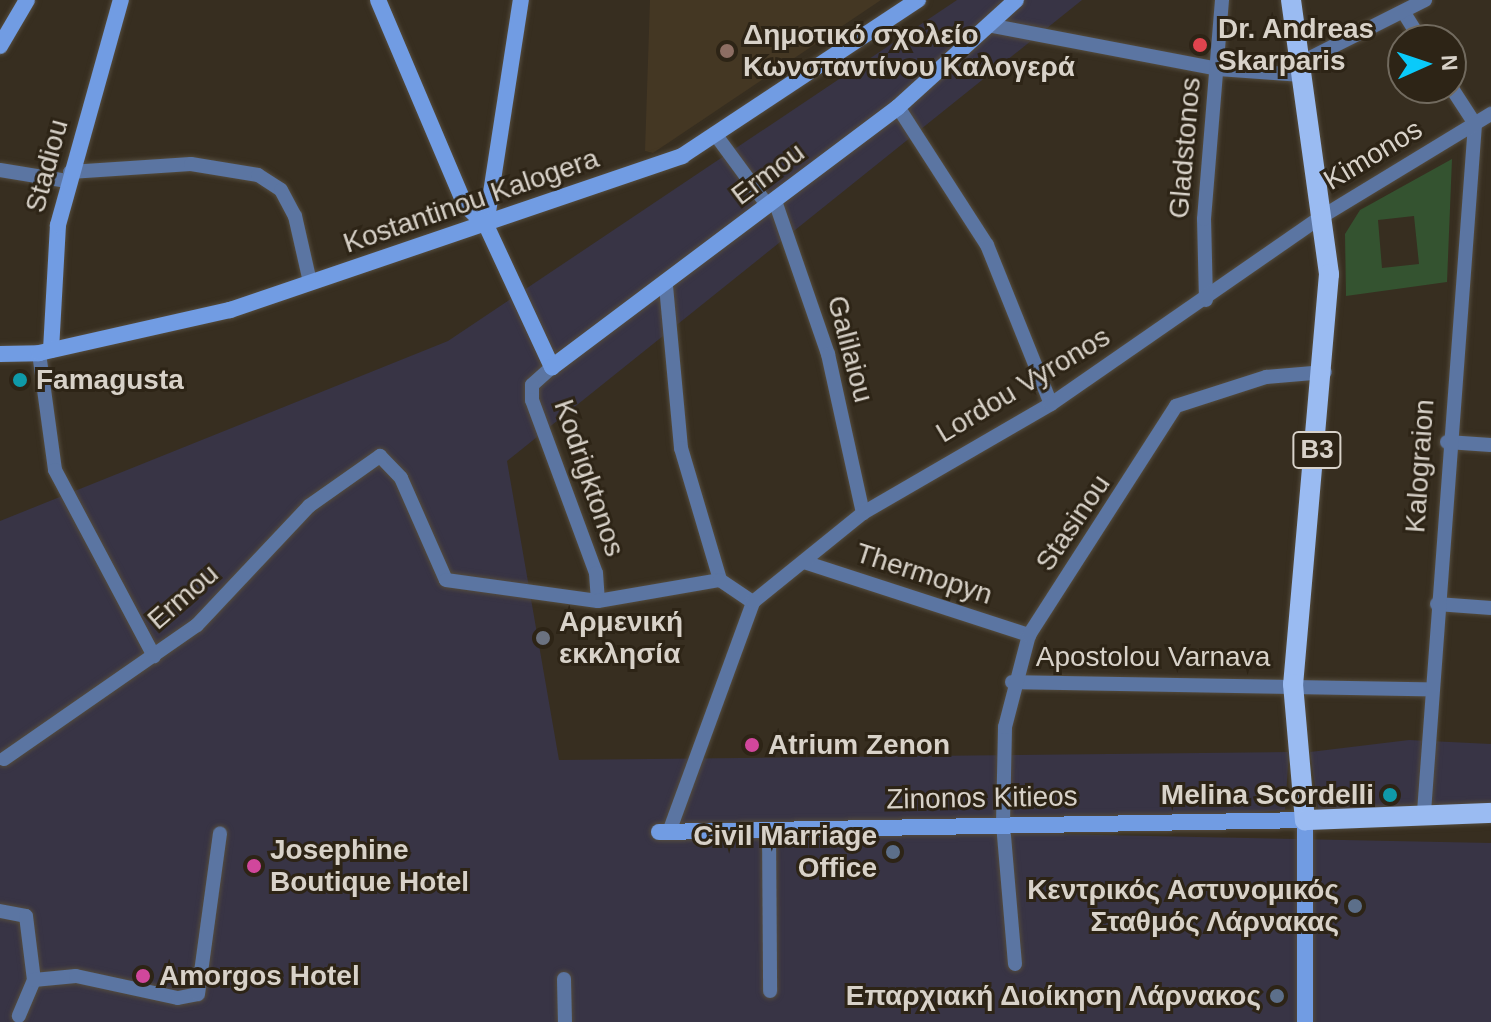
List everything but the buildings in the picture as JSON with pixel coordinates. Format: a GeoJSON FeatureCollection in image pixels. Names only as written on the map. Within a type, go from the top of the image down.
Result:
{"type":"FeatureCollection","features":[{"type":"Feature","properties":{"kind":"main road","name":"B3"},"geometry":{"type":"LineString","coordinates":[[1291,0],[1323,216],[1325,372],[1293,684],[1305,820]]}},
{"type":"Feature","properties":{"kind":"main road"},"geometry":{"type":"LineString","coordinates":[[1305,820],[1424,812],[1491,813]]}},
{"type":"Feature","properties":{"kind":"street"},"geometry":{"type":"LineString","coordinates":[[0,46],[27,0]]}},
{"type":"Feature","properties":{"kind":"street","name":"Stadiou"},"geometry":{"type":"LineString","coordinates":[[121,0],[69,177],[51,271],[45,352],[55,470],[154,656]]}},
{"type":"Feature","properties":{"kind":"street"},"geometry":{"type":"LineString","coordinates":[[378,0],[465,205],[486,225],[546,371]]}},
{"type":"Feature","properties":{"kind":"street"},"geometry":{"type":"LineString","coordinates":[[486,225],[521,0]]}},
{"type":"Feature","properties":{"kind":"street","name":"Kostantinou Kalogera"},"geometry":{"type":"LineString","coordinates":[[0,354],[45,352],[230,310],[486,225],[718,138],[918,0]]}},
{"type":"Feature","properties":{"kind":"street","name":"Ermou"},"geometry":{"type":"LineString","coordinates":[[546,371],[666,286],[898,107],[1016,0]]}},
{"type":"Feature","properties":{"kind":"street","name":"Gladstonos"},"geometry":{"type":"LineString","coordinates":[[1206,300],[1204,219],[1222,0]]}},
{"type":"Feature","properties":{"kind":"street"},"geometry":{"type":"LineString","coordinates":[[988,25],[1218,69],[1301,69],[1425,0]]}},
{"type":"Feature","properties":{"kind":"street"},"geometry":{"type":"LineString","coordinates":[[1404,13],[1411,24]]}},
{"type":"Feature","properties":{"kind":"street"},"geometry":{"type":"LineString","coordinates":[[1462,104],[1475,124]]}},
{"type":"Feature","properties":{"kind":"street"},"geometry":{"type":"LineString","coordinates":[[898,107],[987,245],[1051,404]]}},
{"type":"Feature","properties":{"kind":"street","name":"Kimonos"},"geometry":{"type":"LineString","coordinates":[[1323,216],[1491,114]]}},
{"type":"Feature","properties":{"kind":"street","name":"Kalograion"},"geometry":{"type":"LineString","coordinates":[[1424,812],[1429,689],[1447,442],[1475,124]]}},
{"type":"Feature","properties":{"kind":"street","name":"Galilaiou"},"geometry":{"type":"LineString","coordinates":[[718,138],[771,204],[828,354],[863,513]]}},
{"type":"Feature","properties":{"kind":"street"},"geometry":{"type":"LineString","coordinates":[[0,170],[69,177],[191,164],[258,175],[281,190],[295,216],[310,282]]}},
{"type":"Feature","properties":{"kind":"street","name":"Lordou Vyronos"},"geometry":{"type":"LineString","coordinates":[[753,602],[863,513],[1051,404],[1206,300],[1323,216]]}},
{"type":"Feature","properties":{"kind":"street"},"geometry":{"type":"LineString","coordinates":[[664,832],[753,602],[720,580],[681,448],[666,286]]}},
{"type":"Feature","properties":{"kind":"street","name":"Kodrigktonos"},"geometry":{"type":"LineString","coordinates":[[546,371],[532,400],[596,573],[598,601]]}},
{"type":"Feature","properties":{"kind":"street","name":"Stasinou"},"geometry":{"type":"LineString","coordinates":[[1015,964],[1003,823],[1012,682],[1029,635],[1176,406],[1266,377],[1325,372]]}},
{"type":"Feature","properties":{"kind":"street"},"geometry":{"type":"LineString","coordinates":[[1447,442],[1491,445]]}},
{"type":"Feature","properties":{"kind":"street","name":"Ermou"},"geometry":{"type":"LineString","coordinates":[[4,759],[197,625],[309,506],[380,456],[401,478],[446,580],[598,601]]}},
{"type":"Feature","properties":{"kind":"street","name":"Thermopyn"},"geometry":{"type":"LineString","coordinates":[[804,562],[1029,635]]}},
{"type":"Feature","properties":{"kind":"street"},"geometry":{"type":"LineString","coordinates":[[598,601],[720,580]]}},
{"type":"Feature","properties":{"kind":"street"},"geometry":{"type":"LineString","coordinates":[[1437,604],[1491,608]]}},
{"type":"Feature","properties":{"kind":"street","name":"Apostolou Varnava"},"geometry":{"type":"LineString","coordinates":[[1012,682],[1293,684],[1429,689]]}},
{"type":"Feature","properties":{"kind":"street"},"geometry":{"type":"LineString","coordinates":[[1305,820],[1305,1022]]}},
{"type":"Feature","properties":{"kind":"street","name":"Zinonos Kitieos"},"geometry":{"type":"LineString","coordinates":[[664,832],[1003,823],[1305,820]]}},
{"type":"Feature","properties":{"kind":"street"},"geometry":{"type":"LineString","coordinates":[[769,829],[770,991]]}},
{"type":"Feature","properties":{"kind":"street"},"geometry":{"type":"LineString","coordinates":[[34,980],[76,976],[178,998],[198,994],[220,833]]}},
{"type":"Feature","properties":{"kind":"street"},"geometry":{"type":"LineString","coordinates":[[0,911],[26,916],[34,980],[19,1016]]}},
{"type":"Feature","properties":{"kind":"street"},"geometry":{"type":"LineString","coordinates":[[564,979],[565,1022]]}},
{"type":"Feature","properties":{"kind":"shaded area","name":"Δημοτικό σχολείο Κωνσταντίνου Καλογερά"},"geometry":{"type":"Polygon","coordinates":[[[650,0],[881,0],[653,153],[645,151],[650,0]]]}},
{"type":"Feature","properties":{"kind":"shaded area"},"geometry":{"type":"Polygon","coordinates":[[[957,0],[1082,0],[507,461],[559,760],[1289,752],[1285,810],[1005,833],[1491,843],[1491,1022],[0,1022],[0,521],[448,341],[957,0]]]}},
{"type":"Feature","properties":{"kind":"shaded area"},"geometry":{"type":"Polygon","coordinates":[[[1409,740],[1491,744],[1491,813],[1319,814],[1310,752],[1409,740]]]}},
{"type":"Feature","properties":{"kind":"green space"},"geometry":{"type":"Polygon","coordinates":[[[1452,159],[1447,282],[1346,296],[1345,234],[1360,210],[1452,159]],[[1414,216],[1378,220],[1382,268],[1419,264],[1414,216]]]}},
{"type":"Feature","properties":{"kind":"place","name":"Dr. Andreas Skarparis"},"geometry":{"type":"Point","coordinates":[1200,45]}},
{"type":"Feature","properties":{"kind":"place","name":"Δημοτικό σχολείο Κωνσταντίνου Καλογερά"},"geometry":{"type":"Point","coordinates":[727,51]}},
{"type":"Feature","properties":{"kind":"place","name":"Famagusta"},"geometry":{"type":"Point","coordinates":[20,380]}},
{"type":"Feature","properties":{"kind":"place","name":"Αρμενική εκκλησία"},"geometry":{"type":"Point","coordinates":[543,638]}},
{"type":"Feature","properties":{"kind":"place","name":"Atrium Zenon"},"geometry":{"type":"Point","coordinates":[752,745]}},
{"type":"Feature","properties":{"kind":"place","name":"Melina Scordelli"},"geometry":{"type":"Point","coordinates":[1390,795]}},
{"type":"Feature","properties":{"kind":"place","name":"Civil Marriage Office"},"geometry":{"type":"Point","coordinates":[893,852]}},
{"type":"Feature","properties":{"kind":"place","name":"Josephine Boutique Hotel"},"geometry":{"type":"Point","coordinates":[254,866]}},
{"type":"Feature","properties":{"kind":"place","name":"Κεντρικός Αστυνομικός Σταθμός Λάρνακας"},"geometry":{"type":"Point","coordinates":[1355,906]}},
{"type":"Feature","properties":{"kind":"place","name":"Amorgos Hotel"},"geometry":{"type":"Point","coordinates":[143,976]}},
{"type":"Feature","properties":{"kind":"place","name":"Επαρχιακή Διοίκηση Λάρνακος"},"geometry":{"type":"Point","coordinates":[1277,996]}}]}
